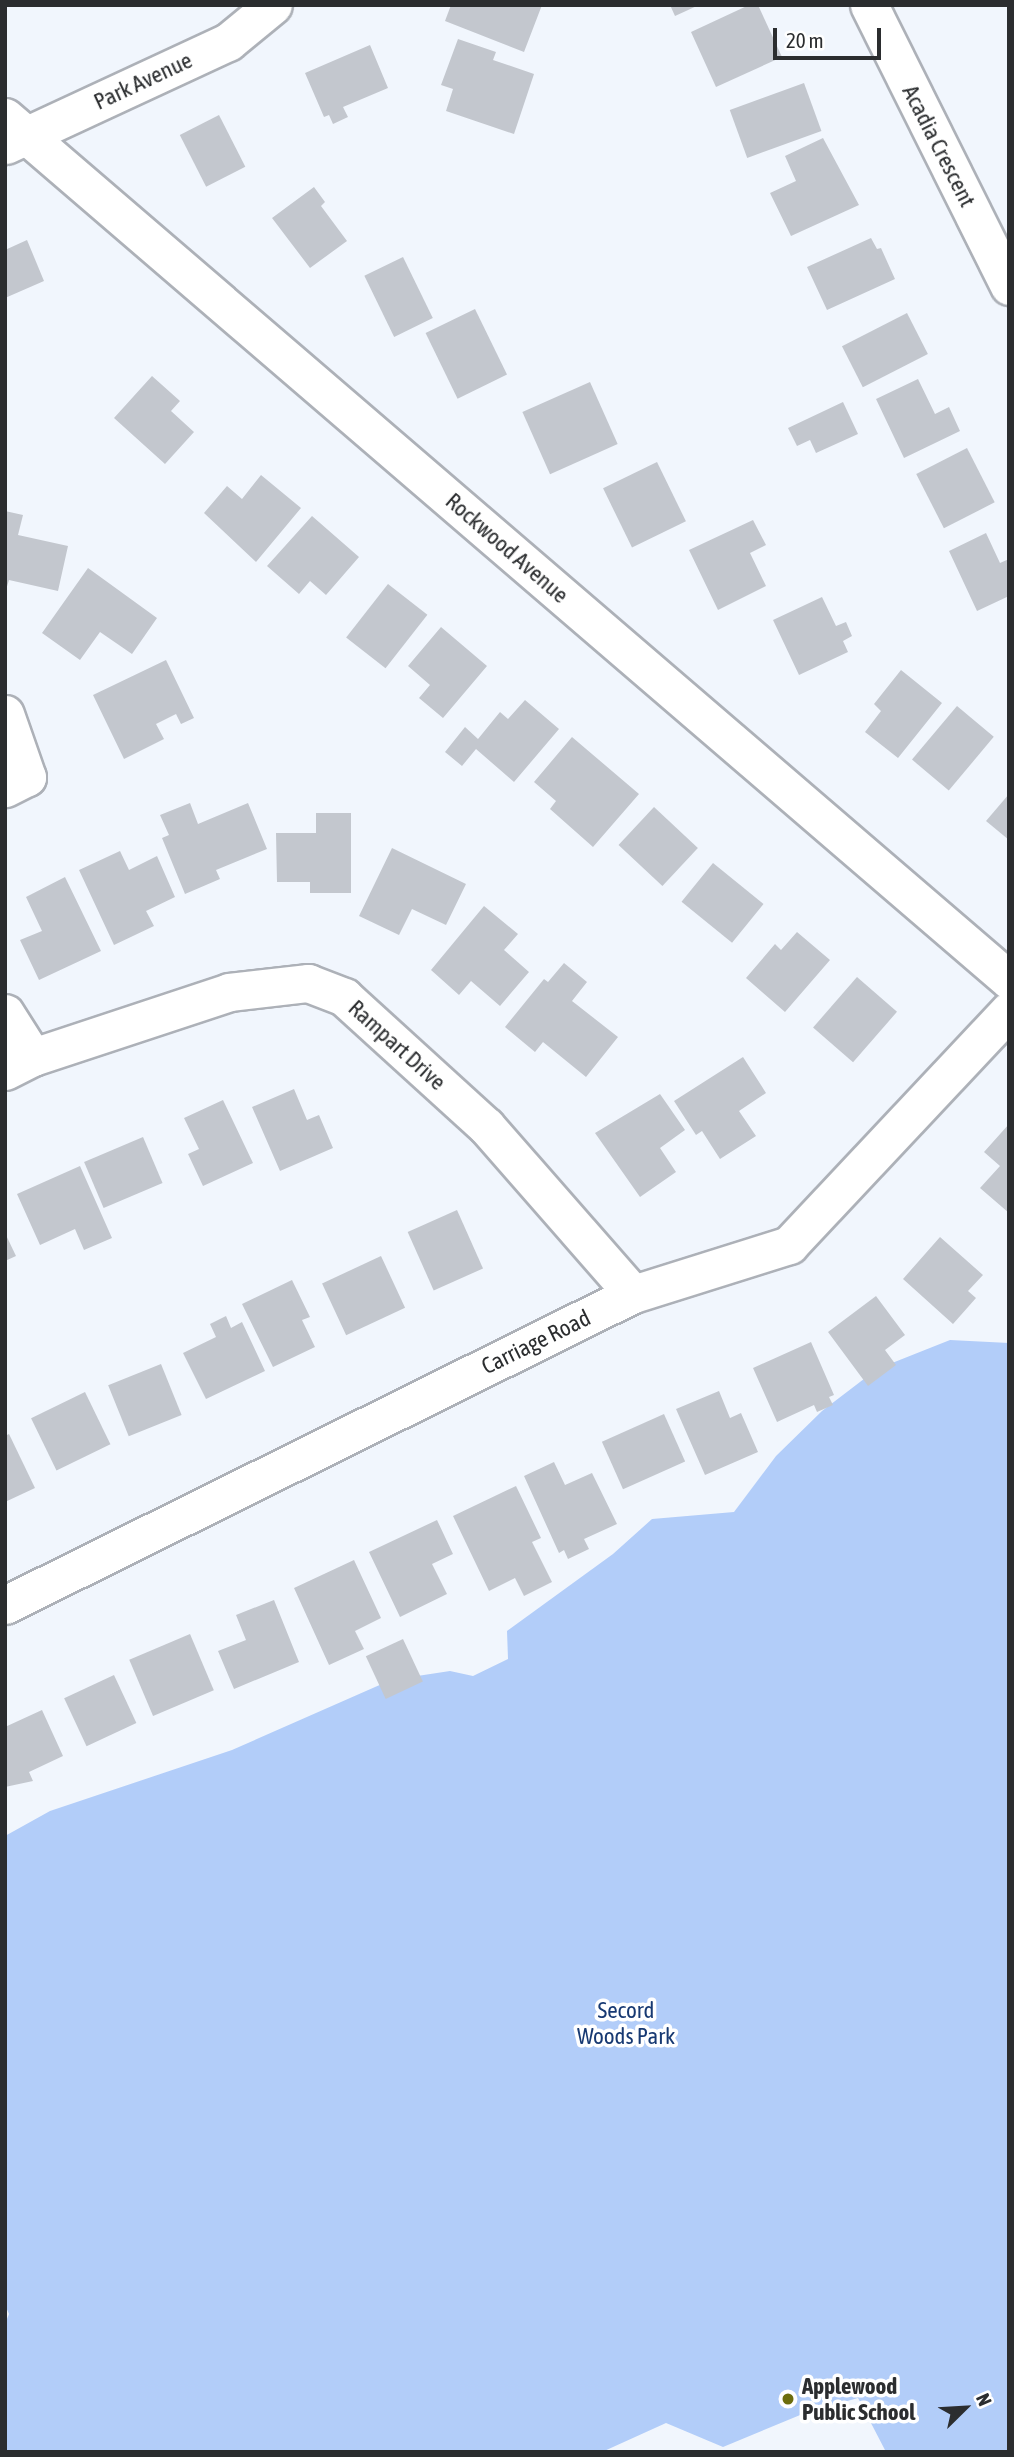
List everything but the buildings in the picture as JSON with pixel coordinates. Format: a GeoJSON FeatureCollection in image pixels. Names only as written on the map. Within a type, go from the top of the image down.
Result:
{"type":"FeatureCollection","features":[{"type":"Feature","properties":{"kind":"street","name":"Park Avenue"},"geometry":{"type":"LineString","coordinates":[[12,132],[228,41],[273,5]]}},
{"type":"Feature","properties":{"kind":"street","name":"Acadia Crescent"},"geometry":{"type":"LineString","coordinates":[[869,5],[1009,286]]}},
{"type":"Feature","properties":{"kind":"street","name":"Rockwood Avenue"},"geometry":{"type":"LineString","coordinates":[[12,132],[1009,980]]}},
{"type":"Feature","properties":{"kind":"street"},"geometry":{"type":"LineString","coordinates":[[5,714],[27,777],[5,788]]}},
{"type":"Feature","properties":{"kind":"street","name":"Rampart Drive"},"geometry":{"type":"LineString","coordinates":[[19,1064],[229,992],[308,983],[344,997],[486,1126],[633,1294]]}},
{"type":"Feature","properties":{"kind":"street","name":"Carriage Road"},"geometry":{"type":"LineString","coordinates":[[5,1605],[633,1294],[789,1245],[1009,1011]]}},
{"type":"Feature","properties":{"kind":"street"},"geometry":{"type":"LineString","coordinates":[[5,1013],[19,1064]]}},
{"type":"Feature","properties":{"kind":"green space","name":"Secord Woods Park"},"geometry":{"type":"Polygon","coordinates":[[[950,1340],[1009,1343],[1009,2452],[886,2452],[858,2398],[805,2413],[723,2447],[666,2423],[602,2452],[5,2452],[5,2324],[9,2314],[5,2305],[5,1836],[50,1811],[232,1750],[391,1680],[450,1671],[473,1676],[508,1659],[507,1631],[613,1554],[652,1519],[734,1512],[776,1456],[822,1411],[877,1369],[950,1340]]]}},
{"type":"Feature","properties":{"kind":"place","name":"Applewood Public School"},"geometry":{"type":"Point","coordinates":[788,2399]}}]}
